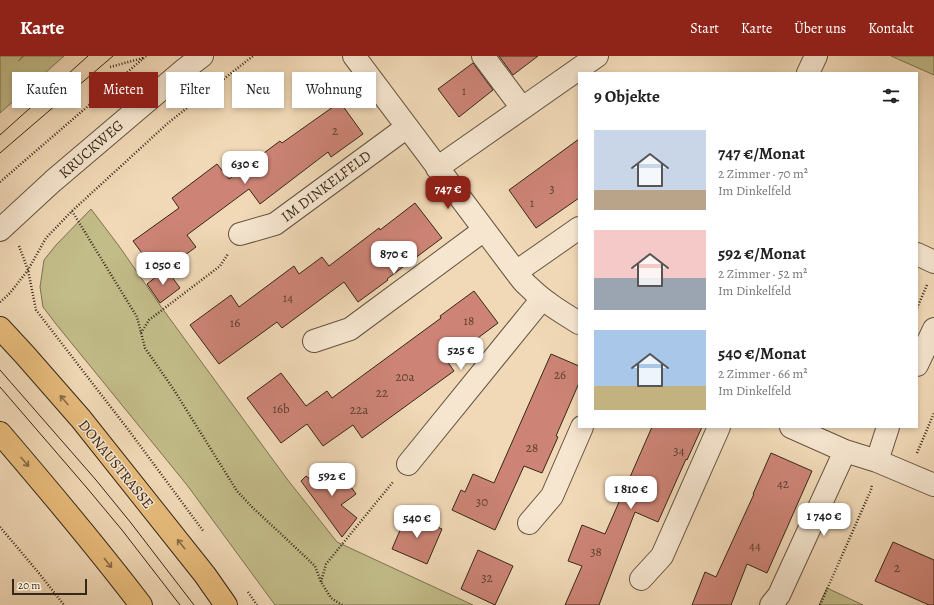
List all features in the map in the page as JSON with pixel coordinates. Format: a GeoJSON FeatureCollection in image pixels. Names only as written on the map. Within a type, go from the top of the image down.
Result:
{"type":"FeatureCollection","features":[{"type":"Feature","properties":{"kind":"main road","name":"DONAUSTRASSE"},"geometry":{"type":"LineString","coordinates":[[0,328],[81,419],[205,575],[226,605]]}},
{"type":"Feature","properties":{"kind":"main road"},"geometry":{"type":"LineString","coordinates":[[0,433],[120,577],[141,605]]}},
{"type":"Feature","properties":{"kind":"street","name":"KRUCKWEG"},"geometry":{"type":"LineString","coordinates":[[0,230],[53,181],[185,68],[202,56]]}},
{"type":"Feature","properties":{"kind":"street"},"geometry":{"type":"LineString","coordinates":[[354,56],[516,272],[542,299],[578,322]]}},
{"type":"Feature","properties":{"kind":"street"},"geometry":{"type":"LineString","coordinates":[[483,56],[522,108]]}},
{"type":"Feature","properties":{"kind":"street"},"geometry":{"type":"LineString","coordinates":[[437,168],[597,56]]}},
{"type":"Feature","properties":{"kind":"street"},"geometry":{"type":"LineString","coordinates":[[808,72],[816,56]]}},
{"type":"Feature","properties":{"kind":"street","name":"IM DINKELFELD"},"geometry":{"type":"LineString","coordinates":[[240,234],[275,224],[407,127]]}},
{"type":"Feature","properties":{"kind":"street"},"geometry":{"type":"LineString","coordinates":[[516,272],[578,229]]}},
{"type":"Feature","properties":{"kind":"street"},"geometry":{"type":"LineString","coordinates":[[314,341],[350,329],[484,230]]}},
{"type":"Feature","properties":{"kind":"street"},"geometry":{"type":"LineString","coordinates":[[918,255],[931,272]]}},
{"type":"Feature","properties":{"kind":"street"},"geometry":{"type":"LineString","coordinates":[[408,464],[542,299]]}},
{"type":"Feature","properties":{"kind":"street"},"geometry":{"type":"LineString","coordinates":[[918,363],[934,328]]}},
{"type":"Feature","properties":{"kind":"street"},"geometry":{"type":"LineString","coordinates":[[529,523],[552,496],[582,428]]}},
{"type":"Feature","properties":{"kind":"street"},"geometry":{"type":"LineString","coordinates":[[641,579],[662,556],[719,428]]}},
{"type":"Feature","properties":{"kind":"street"},"geometry":{"type":"LineString","coordinates":[[793,428],[844,451],[877,460],[934,485]]}},
{"type":"Feature","properties":{"kind":"street"},"geometry":{"type":"LineString","coordinates":[[877,460],[888,428]]}},
{"type":"Feature","properties":{"kind":"street"},"geometry":{"type":"LineString","coordinates":[[771,605],[779,595],[844,451]]}},
{"type":"Feature","properties":{"kind":"path"},"geometry":{"type":"LineString","coordinates":[[0,302],[10,294],[28,270],[46,238],[72,211],[168,123],[253,56]]}},
{"type":"Feature","properties":{"kind":"path"},"geometry":{"type":"LineString","coordinates":[[110,67],[145,57]]}},
{"type":"Feature","properties":{"kind":"path"},"geometry":{"type":"LineString","coordinates":[[0,182],[145,57]]}},
{"type":"Feature","properties":{"kind":"path"},"geometry":{"type":"LineString","coordinates":[[72,211],[136,317],[145,348],[174,390],[237,491],[315,566],[321,582],[331,598],[342,605]]}},
{"type":"Feature","properties":{"kind":"path"},"geometry":{"type":"LineString","coordinates":[[141,333],[149,320],[220,266],[240,234]]}},
{"type":"Feature","properties":{"kind":"path"},"geometry":{"type":"LineString","coordinates":[[28,270],[36,310],[206,534]]}},
{"type":"Feature","properties":{"kind":"path"},"geometry":{"type":"LineString","coordinates":[[918,305],[931,272]]}},
{"type":"Feature","properties":{"kind":"path"},"geometry":{"type":"LineString","coordinates":[[908,474],[934,413]]}},
{"type":"Feature","properties":{"kind":"path"},"geometry":{"type":"LineString","coordinates":[[820,605],[870,490],[877,460]]}},
{"type":"Feature","properties":{"kind":"path"},"geometry":{"type":"LineString","coordinates":[[321,582],[326,564],[408,464]]}},
{"type":"Feature","properties":{"kind":"path"},"geometry":{"type":"LineString","coordinates":[[0,527],[64,605]]}},
{"type":"Feature","properties":{"kind":"path"},"geometry":{"type":"LineString","coordinates":[[247,590],[257,605]]}},
{"type":"Feature","properties":{"kind":"shaded area"},"geometry":{"type":"Polygon","coordinates":[[[0,56],[23,56],[18,61],[24,56],[64,56],[46,72],[12,72],[12,102],[0,113],[0,56]]]}},
{"type":"Feature","properties":{"kind":"shaded area"},"geometry":{"type":"Polygon","coordinates":[[[891,56],[934,56],[934,75],[891,56]]]}},
{"type":"Feature","properties":{"kind":"shaded area"},"geometry":{"type":"Polygon","coordinates":[[[91,209],[287,479],[337,542],[473,605],[275,605],[187,485],[43,307],[40,287],[44,260],[56,245],[91,209]]]}},
{"type":"Feature","properties":{"kind":"shaded area"},"geometry":{"type":"Polygon","coordinates":[[[827,588],[863,605],[819,605],[827,588]]]}},
{"type":"Feature","properties":{"kind":"building"},"geometry":{"type":"Polygon","coordinates":[[[499,56],[538,56],[513,75],[499,56]]]}},
{"type":"Feature","properties":{"kind":"building"},"geometry":{"type":"Polygon","coordinates":[[[473,63],[493,90],[459,117],[438,89],[473,63]]]}},
{"type":"Feature","properties":{"kind":"building"},"geometry":{"type":"Polygon","coordinates":[[[332,108],[344,108],[363,134],[331,157],[328,152],[260,204],[249,189],[187,235],[196,247],[158,275],[133,241],[179,208],[172,198],[217,164],[229,179],[280,141],[282,143],[332,108]]]}},
{"type":"Feature","properties":{"kind":"building"},"geometry":{"type":"Polygon","coordinates":[[[578,140],[578,199],[536,228],[509,190],[578,140]]]}},
{"type":"Feature","properties":{"kind":"building"},"geometry":{"type":"Polygon","coordinates":[[[415,203],[442,238],[358,302],[344,282],[282,328],[277,322],[219,364],[190,325],[231,295],[239,307],[294,266],[299,274],[322,257],[329,266],[415,203]]]}},
{"type":"Feature","properties":{"kind":"building"},"geometry":{"type":"Polygon","coordinates":[[[166,269],[180,288],[160,303],[147,284],[166,269]]]}},
{"type":"Feature","properties":{"kind":"building"},"geometry":{"type":"Polygon","coordinates":[[[474,291],[498,323],[447,361],[454,371],[362,438],[353,425],[323,446],[307,424],[281,443],[247,398],[281,373],[306,406],[327,391],[332,398],[441,318],[440,316],[474,291]]]}},
{"type":"Feature","properties":{"kind":"building"},"geometry":{"type":"Polygon","coordinates":[[[551,354],[578,366],[578,385],[542,473],[524,466],[495,530],[452,510],[461,490],[465,492],[473,474],[494,483],[551,354]]]}},
{"type":"Feature","properties":{"kind":"building"},"geometry":{"type":"Polygon","coordinates":[[[652,428],[702,428],[658,522],[635,512],[599,605],[565,605],[582,566],[568,561],[582,525],[605,534],[652,428]]]}},
{"type":"Feature","properties":{"kind":"building"},"geometry":{"type":"Polygon","coordinates":[[[771,453],[812,471],[767,573],[747,564],[731,605],[692,605],[705,572],[716,577],[771,453]]]}},
{"type":"Feature","properties":{"kind":"building"},"geometry":{"type":"Polygon","coordinates":[[[334,463],[356,494],[341,505],[357,518],[342,537],[301,481],[306,476],[311,480],[334,463]]]}},
{"type":"Feature","properties":{"kind":"building"},"geometry":{"type":"Polygon","coordinates":[[[407,514],[442,529],[427,564],[392,549],[407,514]]]}},
{"type":"Feature","properties":{"kind":"building"},"geometry":{"type":"Polygon","coordinates":[[[893,542],[934,560],[934,605],[929,605],[875,581],[893,542]]]}},
{"type":"Feature","properties":{"kind":"building"},"geometry":{"type":"Polygon","coordinates":[[[478,550],[513,566],[495,605],[461,589],[478,550]]]}},
{"type":"Feature","properties":{"kind":"tram line"},"geometry":{"type":"LineString","coordinates":[[0,135],[88,56]]}},
{"type":"Feature","properties":{"kind":"tram line"},"geometry":{"type":"LineString","coordinates":[[0,153],[113,56]]}},
{"type":"Feature","properties":{"kind":"tram line"},"geometry":{"type":"LineString","coordinates":[[0,370],[96,480],[194,605]]}},
{"type":"Feature","properties":{"kind":"tram line"},"geometry":{"type":"LineString","coordinates":[[0,387],[122,530],[180,605]]}}]}
